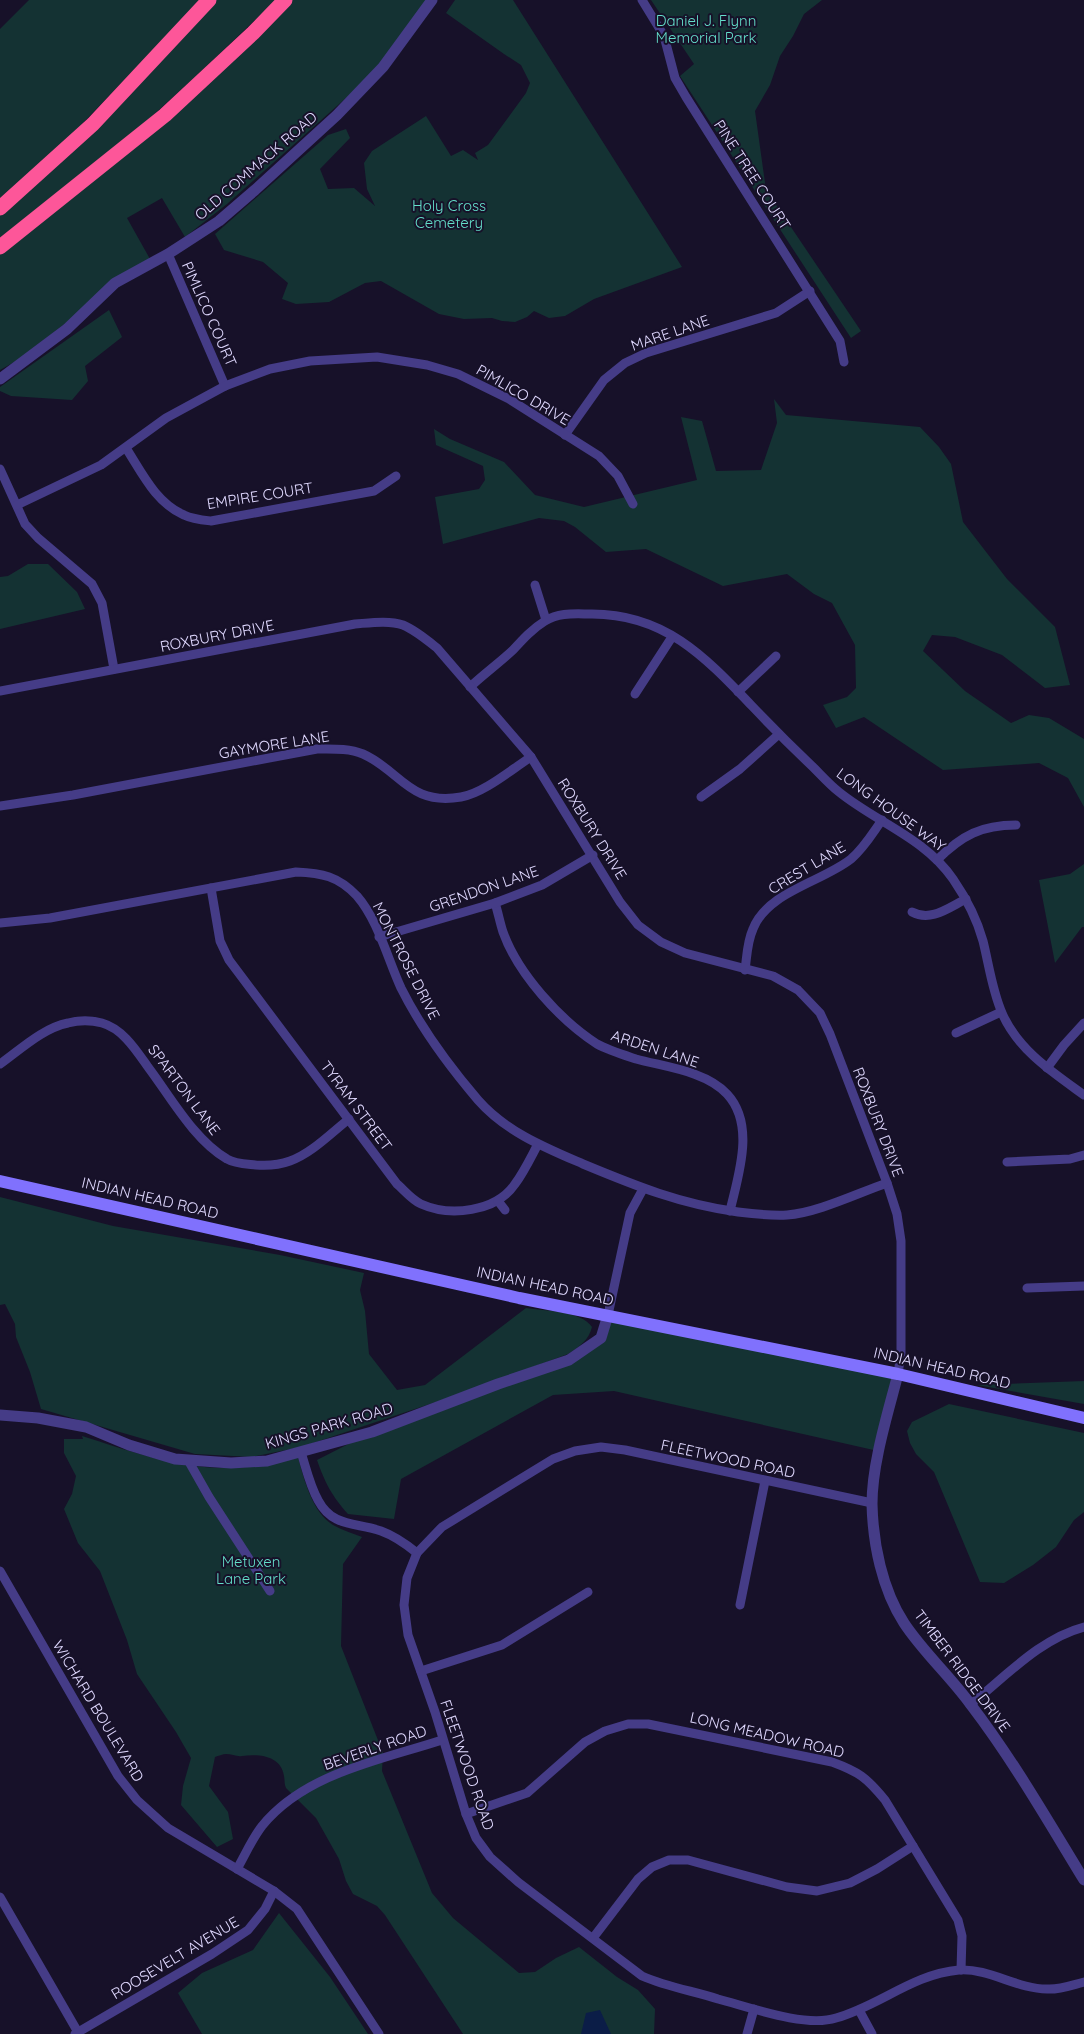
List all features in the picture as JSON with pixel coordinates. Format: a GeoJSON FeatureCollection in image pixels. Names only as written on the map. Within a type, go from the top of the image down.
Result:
{"type":"FeatureCollection","features":[{"type":"Feature","properties":{"kind":"highway"},"geometry":{"type":"LineString","coordinates":[[0,208],[93,124],[209,0]]}},
{"type":"Feature","properties":{"kind":"highway"},"geometry":{"type":"LineString","coordinates":[[0,247],[165,115],[253,33],[285,0]]}},
{"type":"Feature","properties":{"kind":"main road","name":"INDIAN HEAD ROAD"},"geometry":{"type":"LineString","coordinates":[[0,1182],[519,1298],[898,1374],[1084,1418]]}},
{"type":"Feature","properties":{"kind":"street","name":"OLD COMMACK ROAD"},"geometry":{"type":"LineString","coordinates":[[0,379],[67,329],[115,283],[168,254],[219,221],[337,115],[383,66],[432,0]]}},
{"type":"Feature","properties":{"kind":"street","name":"PINE TREE COURT"},"geometry":{"type":"LineString","coordinates":[[642,0],[664,36],[676,78],[686,97],[840,340],[844,362]]}},
{"type":"Feature","properties":{"kind":"street","name":"PIMLICO COURT"},"geometry":{"type":"LineString","coordinates":[[168,254],[225,386]]}},
{"type":"Feature","properties":{"kind":"street","name":"MARE LANE"},"geometry":{"type":"LineString","coordinates":[[565,435],[604,380],[625,363],[646,353],[776,313],[810,291]]}},
{"type":"Feature","properties":{"kind":"street","name":"PIMLICO DRIVE"},"geometry":{"type":"LineString","coordinates":[[17,505],[101,465],[166,418],[225,386],[270,369],[310,361],[377,357],[427,365],[458,374],[509,399],[599,456],[618,476],[633,504]]}},
{"type":"Feature","properties":{"kind":"street","name":"EMPIRE COURT"},"geometry":{"type":"LineString","coordinates":[[126,448],[148,483],[167,506],[186,516],[211,521],[374,492],[396,476]]}},
{"type":"Feature","properties":{"kind":"street"},"geometry":{"type":"LineString","coordinates":[[0,469],[26,524],[38,538],[92,584],[102,603],[114,669]]}},
{"type":"Feature","properties":{"kind":"street"},"geometry":{"type":"LineString","coordinates":[[470,687],[531,631],[546,620],[535,585]]}},
{"type":"Feature","properties":{"kind":"street","name":"LONG HOUSE WAY"},"geometry":{"type":"LineString","coordinates":[[546,620],[562,614],[613,614],[645,622],[701,654],[839,792],[882,820],[937,860],[951,876],[966,899],[982,939],[1001,1012],[1022,1045],[1047,1068],[1084,1095]]}},
{"type":"Feature","properties":{"kind":"street","name":"ROXBURY DRIVE"},"geometry":{"type":"LineString","coordinates":[[0,691],[355,624],[403,624],[423,637],[437,648],[531,757],[593,855],[620,902],[638,925],[661,942],[685,952],[745,970],[773,976],[798,990],[820,1013],[830,1034],[897,1214],[901,1241],[901,1353],[898,1374]]}},
{"type":"Feature","properties":{"kind":"street"},"geometry":{"type":"LineString","coordinates":[[635,694],[672,637]]}},
{"type":"Feature","properties":{"kind":"street"},"geometry":{"type":"LineString","coordinates":[[738,692],[776,656]]}},
{"type":"Feature","properties":{"kind":"street"},"geometry":{"type":"LineString","coordinates":[[701,797],[740,769],[779,734]]}},
{"type":"Feature","properties":{"kind":"street","name":"GAYMORE LANE"},"geometry":{"type":"LineString","coordinates":[[0,806],[73,795],[317,749],[339,748],[362,753],[383,766],[416,792],[439,798],[462,797],[482,789],[531,757]]}},
{"type":"Feature","properties":{"kind":"street","name":"CREST LANE"},"geometry":{"type":"LineString","coordinates":[[745,970],[753,926],[764,911],[780,899],[850,860],[864,846],[882,820]]}},
{"type":"Feature","properties":{"kind":"street"},"geometry":{"type":"LineString","coordinates":[[937,860],[950,847],[971,833],[996,825],[1016,825]]}},
{"type":"Feature","properties":{"kind":"street","name":"GRENDON LANE"},"geometry":{"type":"LineString","coordinates":[[379,937],[495,903],[542,886],[593,855]]}},
{"type":"Feature","properties":{"kind":"street","name":"MONTROSE DRIVE"},"geometry":{"type":"LineString","coordinates":[[0,923],[50,918],[296,872],[321,873],[339,882],[356,896],[367,910],[401,988],[422,1026],[479,1101],[513,1130],[538,1144],[643,1189],[688,1203],[766,1216],[789,1215],[814,1209],[887,1183]]}},
{"type":"Feature","properties":{"kind":"street","name":"TYRAM STREET"},"geometry":{"type":"LineString","coordinates":[[211,888],[220,941],[229,960],[397,1184],[420,1203],[444,1210],[470,1210],[498,1201],[515,1186],[538,1144]]}},
{"type":"Feature","properties":{"kind":"street"},"geometry":{"type":"LineString","coordinates":[[912,912],[920,916],[930,916],[966,899]]}},
{"type":"Feature","properties":{"kind":"street","name":"ARDEN LANE"},"geometry":{"type":"LineString","coordinates":[[495,903],[503,932],[516,958],[540,992],[573,1027],[599,1045],[634,1058],[710,1081],[728,1094],[739,1114],[743,1133],[739,1170],[730,1211]]}},
{"type":"Feature","properties":{"kind":"street"},"geometry":{"type":"LineString","coordinates":[[956,1033],[1001,1012]]}},
{"type":"Feature","properties":{"kind":"street","name":"SPARTON LANE"},"geometry":{"type":"LineString","coordinates":[[0,1064],[48,1029],[68,1023],[86,1021],[103,1023],[121,1034],[135,1049],[196,1132],[209,1146],[228,1160],[247,1164],[270,1166],[291,1161],[349,1119]]}},
{"type":"Feature","properties":{"kind":"street"},"geometry":{"type":"LineString","coordinates":[[1047,1068],[1084,1023]]}},
{"type":"Feature","properties":{"kind":"street"},"geometry":{"type":"LineString","coordinates":[[1008,1162],[1070,1158],[1084,1155]]}},
{"type":"Feature","properties":{"kind":"street"},"geometry":{"type":"LineString","coordinates":[[608,1315],[630,1213],[643,1189]]}},
{"type":"Feature","properties":{"kind":"street"},"geometry":{"type":"LineString","coordinates":[[498,1201],[505,1210]]}},
{"type":"Feature","properties":{"kind":"street"},"geometry":{"type":"LineString","coordinates":[[1027,1288],[1084,1286]]}},
{"type":"Feature","properties":{"kind":"street","name":"KINGS PARK ROAD"},"geometry":{"type":"LineString","coordinates":[[0,1416],[38,1418],[86,1428],[138,1448],[175,1459],[231,1463],[267,1461],[372,1432],[498,1384],[569,1360],[601,1338],[608,1315]]}},
{"type":"Feature","properties":{"kind":"street","name":"TIMBER RIDGE DRIVE"},"geometry":{"type":"LineString","coordinates":[[898,1374],[878,1451],[872,1503],[877,1556],[888,1591],[904,1623],[971,1704],[1014,1766],[1084,1880]]}},
{"type":"Feature","properties":{"kind":"street","name":"FLEETWOOD ROAD"},"geometry":{"type":"LineString","coordinates":[[872,1503],[625,1450],[601,1447],[575,1451],[553,1459],[442,1527],[417,1553],[408,1578],[404,1605],[408,1635],[466,1814],[476,1838],[490,1857],[518,1882],[642,1976],[660,1984],[754,2009],[794,2018],[810,2020],[834,2019],[859,2010],[913,1981],[936,1973],[961,1970],[989,1974],[1023,1985],[1047,1989],[1084,1982]]}},
{"type":"Feature","properties":{"kind":"street"},"geometry":{"type":"LineString","coordinates":[[301,1452],[318,1500],[329,1515],[350,1525],[379,1531],[399,1539],[417,1553]]}},
{"type":"Feature","properties":{"kind":"street"},"geometry":{"type":"LineString","coordinates":[[188,1460],[209,1497],[270,1591]]}},
{"type":"Feature","properties":{"kind":"street"},"geometry":{"type":"LineString","coordinates":[[740,1605],[765,1481]]}},
{"type":"Feature","properties":{"kind":"street","name":"WICHARD BOULEVARD"},"geometry":{"type":"LineString","coordinates":[[0,1571],[118,1776],[137,1800],[168,1828],[274,1891],[296,1909],[379,2034]]}},
{"type":"Feature","properties":{"kind":"street"},"geometry":{"type":"LineString","coordinates":[[421,1671],[502,1645],[588,1592]]}},
{"type":"Feature","properties":{"kind":"street"},"geometry":{"type":"LineString","coordinates":[[971,1704],[1044,1645],[1066,1632],[1084,1627]]}},
{"type":"Feature","properties":{"kind":"street","name":"LONG MEADOW ROAD"},"geometry":{"type":"LineString","coordinates":[[466,1814],[527,1793],[585,1742],[605,1731],[628,1724],[648,1724],[832,1762],[855,1770],[872,1784],[885,1800],[958,1920],[962,1936],[961,1970]]}},
{"type":"Feature","properties":{"kind":"street","name":"BEVERLY ROAD"},"geometry":{"type":"LineString","coordinates":[[237,1869],[254,1837],[272,1815],[310,1787],[333,1775],[442,1740]]}},
{"type":"Feature","properties":{"kind":"street"},"geometry":{"type":"LineString","coordinates":[[593,1938],[638,1878],[652,1867],[669,1860],[688,1860],[786,1887],[817,1891],[850,1883],[877,1869],[913,1846]]}},
{"type":"Feature","properties":{"kind":"street","name":"ROOSEVELT AVENUE"},"geometry":{"type":"LineString","coordinates":[[77,2034],[212,1954],[248,1930],[265,1909],[274,1891]]}},
{"type":"Feature","properties":{"kind":"street"},"geometry":{"type":"LineString","coordinates":[[0,1897],[77,2034]]}},
{"type":"Feature","properties":{"kind":"street"},"geometry":{"type":"LineString","coordinates":[[747,2034],[754,2009]]}},
{"type":"Feature","properties":{"kind":"street"},"geometry":{"type":"LineString","coordinates":[[859,2010],[872,2034]]}},
{"type":"Feature","properties":{"kind":"green space"},"geometry":{"type":"Polygon","coordinates":[[[29,0],[201,0],[79,127],[0,202],[0,29],[29,0]]]}},
{"type":"Feature","properties":{"kind":"green space"},"geometry":{"type":"Polygon","coordinates":[[[214,0],[276,0],[118,147],[0,238],[0,214],[214,0]]]}},
{"type":"Feature","properties":{"kind":"green space"},"geometry":{"type":"Polygon","coordinates":[[[290,0],[430,0],[385,60],[356,89],[227,204],[185,237],[162,198],[127,218],[150,259],[16,361],[0,370],[0,251],[290,0]]]}},
{"type":"Feature","properties":{"kind":"green space","name":"Holy Cross Cemetery"},"geometry":{"type":"Polygon","coordinates":[[[455,0],[513,0],[682,267],[594,299],[565,316],[549,318],[534,311],[527,317],[515,322],[492,318],[464,319],[439,314],[381,281],[365,283],[329,302],[296,304],[282,299],[288,283],[263,262],[224,250],[215,234],[328,135],[346,129],[350,138],[320,169],[328,189],[354,188],[375,206],[367,189],[364,163],[372,151],[426,116],[451,156],[463,150],[478,160],[475,153],[488,145],[526,93],[530,83],[521,65],[446,13],[455,0]]]}},
{"type":"Feature","properties":{"kind":"green space","name":"Daniel J. Flynn Memorial Park"},"geometry":{"type":"Polygon","coordinates":[[[651,0],[822,0],[804,14],[780,56],[770,85],[755,111],[766,190],[861,331],[851,338],[680,76],[694,64],[651,0]]]}},
{"type":"Feature","properties":{"kind":"green space"},"geometry":{"type":"Polygon","coordinates":[[[109,310],[122,337],[85,366],[88,381],[72,400],[11,396],[0,391],[0,387],[109,310]]]}},
{"type":"Feature","properties":{"kind":"green space"},"geometry":{"type":"Polygon","coordinates":[[[774,399],[786,415],[920,427],[939,447],[951,464],[963,522],[1007,579],[1055,627],[1070,685],[1045,688],[1002,655],[955,637],[932,635],[923,651],[965,691],[1011,723],[1029,715],[1049,718],[1084,739],[1084,807],[1068,778],[1039,763],[943,770],[864,717],[836,728],[823,705],[847,697],[856,688],[855,645],[832,603],[814,594],[787,574],[723,586],[646,549],[606,552],[575,527],[564,521],[539,518],[443,544],[435,497],[479,489],[485,480],[483,466],[436,445],[434,429],[450,439],[504,462],[535,495],[584,507],[697,480],[681,417],[702,421],[716,471],[761,470],[777,423],[774,399]]]}},
{"type":"Feature","properties":{"kind":"green space"},"geometry":{"type":"Polygon","coordinates":[[[28,564],[48,564],[77,592],[85,609],[0,629],[0,577],[8,576],[28,564]]]}},
{"type":"Feature","properties":{"kind":"green space"},"geometry":{"type":"Polygon","coordinates":[[[1084,864],[1084,927],[1082,927],[1055,963],[1039,880],[1070,874],[1084,864]]]}},
{"type":"Feature","properties":{"kind":"green space"},"geometry":{"type":"Polygon","coordinates":[[[0,1197],[113,1226],[280,1255],[364,1273],[360,1290],[365,1311],[369,1354],[397,1390],[425,1385],[526,1308],[572,1315],[587,1322],[592,1327],[591,1332],[580,1346],[568,1354],[460,1394],[301,1447],[252,1457],[195,1454],[41,1409],[30,1372],[16,1337],[15,1324],[5,1304],[0,1305],[0,1197]]]}},
{"type":"Feature","properties":{"kind":"green space"},"geometry":{"type":"Polygon","coordinates":[[[608,1315],[898,1374],[878,1451],[614,1391],[553,1395],[401,1479],[394,1519],[348,1514],[333,1495],[317,1460],[372,1432],[588,1348],[608,1315]]]}},
{"type":"Feature","properties":{"kind":"green space"},"geometry":{"type":"Polygon","coordinates":[[[1084,1381],[1084,1404],[977,1385],[1084,1381]]]}},
{"type":"Feature","properties":{"kind":"green space"},"geometry":{"type":"Polygon","coordinates":[[[949,1404],[1084,1433],[1084,1512],[1074,1520],[1056,1547],[1033,1565],[1004,1583],[980,1582],[934,1472],[916,1454],[910,1443],[907,1431],[912,1422],[949,1404]]]}},
{"type":"Feature","properties":{"kind":"green space","name":"Metuxen Lane Park"},"geometry":{"type":"Polygon","coordinates":[[[82,1436],[155,1458],[210,1468],[247,1467],[298,1457],[314,1504],[320,1512],[333,1525],[362,1537],[343,1564],[341,1646],[383,1753],[382,1771],[432,1893],[453,1918],[519,1973],[535,1972],[556,1958],[579,1947],[617,1977],[638,1990],[655,2009],[654,2034],[463,2034],[385,1915],[377,1906],[353,1894],[346,1881],[339,1859],[316,1818],[286,1788],[282,1769],[274,1760],[268,1757],[226,1754],[215,1757],[209,1786],[228,1812],[233,1839],[217,1847],[181,1805],[183,1786],[191,1758],[137,1674],[127,1640],[100,1571],[78,1543],[64,1509],[72,1494],[76,1476],[64,1453],[64,1439],[83,1439],[82,1436]]]}},
{"type":"Feature","properties":{"kind":"green space"},"geometry":{"type":"Polygon","coordinates":[[[279,1913],[330,1977],[368,2034],[202,2034],[178,1993],[202,1973],[253,1950],[279,1913]]]}},
{"type":"Feature","properties":{"kind":"water"},"geometry":{"type":"Polygon","coordinates":[[[600,2010],[611,2034],[581,2034],[586,2013],[600,2010]]]}}]}
